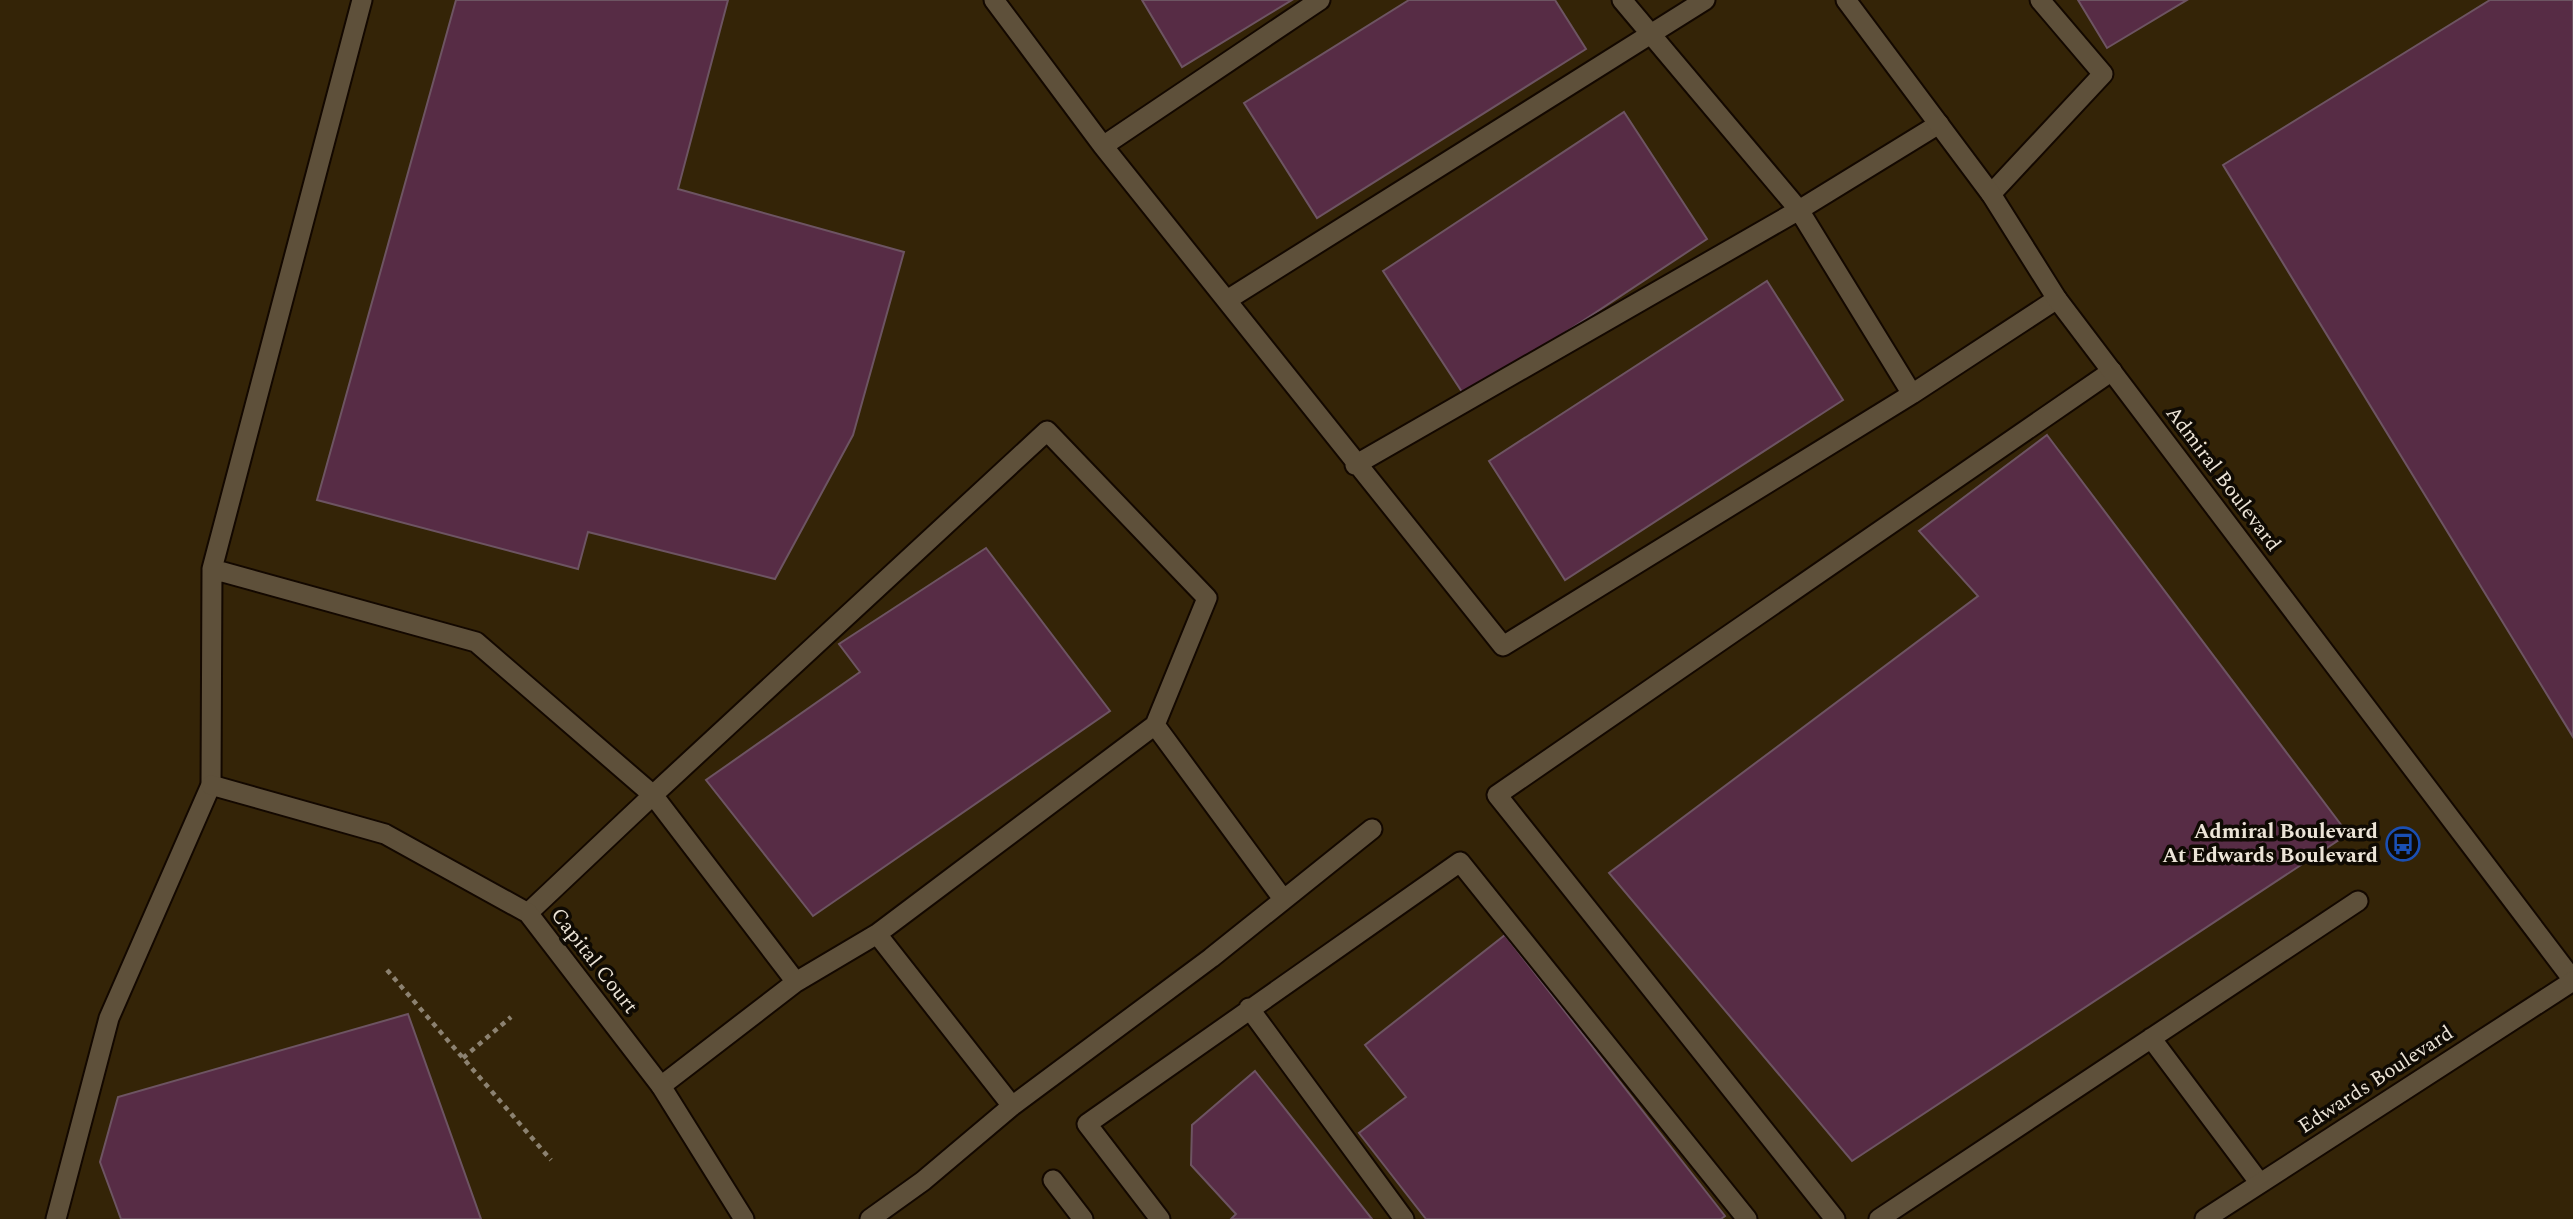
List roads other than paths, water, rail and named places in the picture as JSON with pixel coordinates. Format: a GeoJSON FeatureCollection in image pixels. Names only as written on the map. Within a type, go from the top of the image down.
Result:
{"type":"FeatureCollection","features":[{"type":"Feature","properties":{"kind":"street"},"geometry":{"type":"LineString","coordinates":[[56,1219],[109,1018],[211,785],[212,569],[362,0]]}},
{"type":"Feature","properties":{"kind":"street"},"geometry":{"type":"LineString","coordinates":[[994,0],[1103,146],[1355,465],[1503,646],[1912,394],[2057,299]]}},
{"type":"Feature","properties":{"kind":"street"},"geometry":{"type":"LineString","coordinates":[[1103,146],[1320,0]]}},
{"type":"Feature","properties":{"kind":"street"},"geometry":{"type":"LineString","coordinates":[[1622,0],[1799,210],[1912,394]]}},
{"type":"Feature","properties":{"kind":"street"},"geometry":{"type":"LineString","coordinates":[[1227,300],[1706,0]]}},
{"type":"Feature","properties":{"kind":"street","name":"Admiral Boulevard"},"geometry":{"type":"LineString","coordinates":[[1846,0],[1992,194],[2057,299],[2573,980]]}},
{"type":"Feature","properties":{"kind":"street"},"geometry":{"type":"LineString","coordinates":[[1992,194],[2102,74],[2040,0]]}},
{"type":"Feature","properties":{"kind":"street"},"geometry":{"type":"LineString","coordinates":[[1355,465],[1799,210],[1939,124]]}},
{"type":"Feature","properties":{"kind":"street"},"geometry":{"type":"LineString","coordinates":[[1835,1219],[1497,796],[2112,371]]}},
{"type":"Feature","properties":{"kind":"street"},"geometry":{"type":"LineString","coordinates":[[528,913],[1047,431],[1207,598],[1155,724],[877,933],[796,982],[661,1086]]}},
{"type":"Feature","properties":{"kind":"street"},"geometry":{"type":"LineString","coordinates":[[212,569],[476,642],[653,795],[796,982]]}},
{"type":"Feature","properties":{"kind":"street"},"geometry":{"type":"LineString","coordinates":[[1155,724],[1283,899]]}},
{"type":"Feature","properties":{"kind":"street","name":"Capital Court"},"geometry":{"type":"LineString","coordinates":[[211,785],[385,834],[528,913],[661,1086],[744,1219]]}},
{"type":"Feature","properties":{"kind":"street"},"geometry":{"type":"LineString","coordinates":[[870,1219],[923,1181],[1012,1106],[1211,958],[1372,829]]}},
{"type":"Feature","properties":{"kind":"street"},"geometry":{"type":"LineString","coordinates":[[1160,1219],[1087,1124],[1460,862],[1747,1219]]}},
{"type":"Feature","properties":{"kind":"street"},"geometry":{"type":"LineString","coordinates":[[1879,1219],[2358,901]]}},
{"type":"Feature","properties":{"kind":"street"},"geometry":{"type":"LineString","coordinates":[[877,933],[1012,1106]]}},
{"type":"Feature","properties":{"kind":"street","name":"Edwards Boulevard"},"geometry":{"type":"LineString","coordinates":[[2205,1219],[2573,980]]}},
{"type":"Feature","properties":{"kind":"street"},"geometry":{"type":"LineString","coordinates":[[1248,1009],[1404,1219]]}},
{"type":"Feature","properties":{"kind":"street"},"geometry":{"type":"LineString","coordinates":[[2151,1038],[2259,1182]]}},
{"type":"Feature","properties":{"kind":"street"},"geometry":{"type":"LineString","coordinates":[[1053,1180],[1083,1219]]}},
{"type":"Feature","properties":{"kind":"place","name":"Admiral Boulevard At Edwards Boulevard"},"geometry":{"type":"Point","coordinates":[2403,844]}}]}
